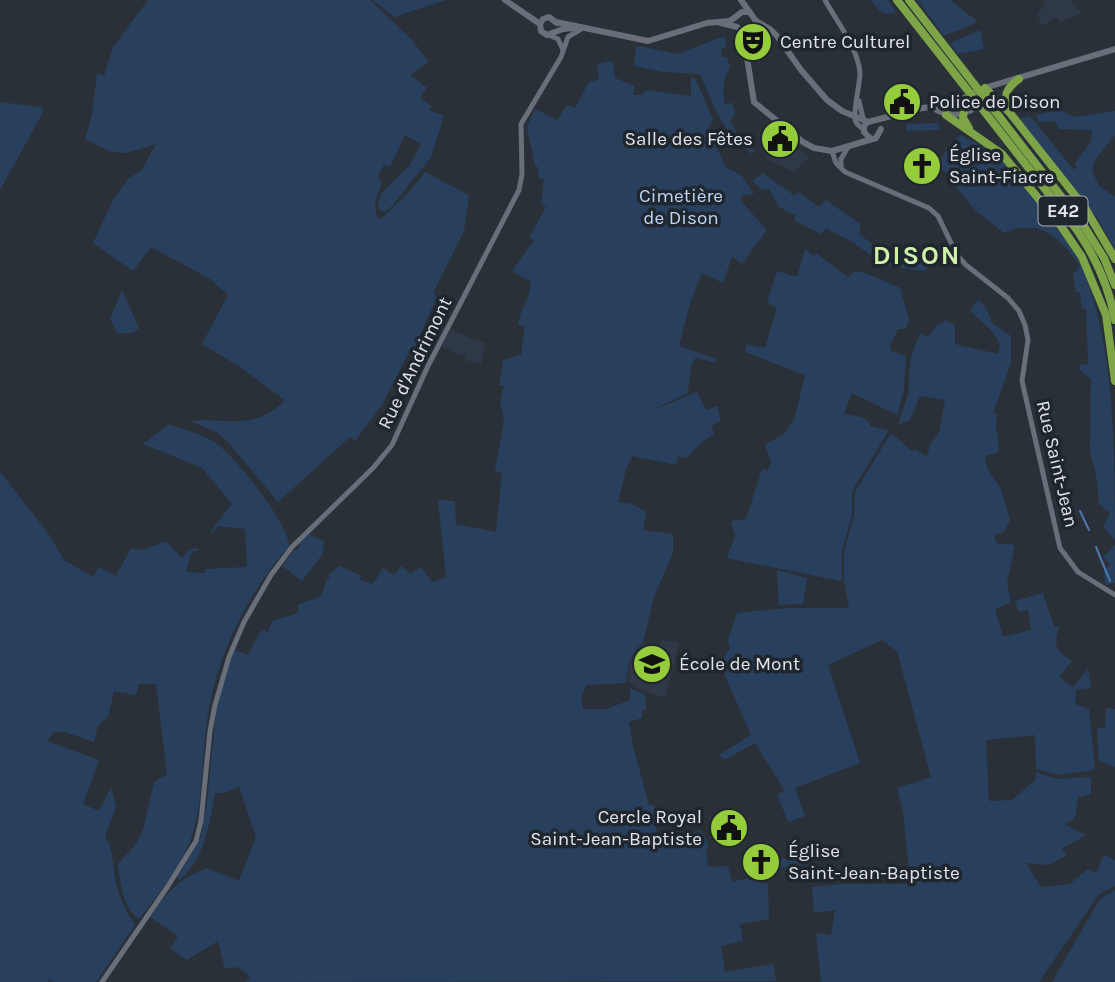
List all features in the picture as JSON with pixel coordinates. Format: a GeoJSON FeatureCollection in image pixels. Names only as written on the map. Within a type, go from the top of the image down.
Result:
{"type":"FeatureCollection","features":[{"type":"Feature","properties":{"kind":"highway","name":"E42"},"geometry":{"type":"LineString","coordinates":[[897,0],[930,36],[1084,226],[1104,258],[1115,285]]}},
{"type":"Feature","properties":{"kind":"highway","name":"E42"},"geometry":{"type":"LineString","coordinates":[[909,0],[930,36]]}},
{"type":"Feature","properties":{"kind":"highway"},"geometry":{"type":"LineString","coordinates":[[1010,113],[1006,92],[1019,79]]}},
{"type":"Feature","properties":{"kind":"highway"},"geometry":{"type":"LineString","coordinates":[[989,91],[1010,113],[1085,208],[1115,259]]}},
{"type":"Feature","properties":{"kind":"highway"},"geometry":{"type":"LineString","coordinates":[[965,99],[964,121],[973,133]]}},
{"type":"Feature","properties":{"kind":"highway","name":"E42"},"geometry":{"type":"LineString","coordinates":[[991,113],[1090,249],[1105,281],[1115,320]]}},
{"type":"Feature","properties":{"kind":"highway"},"geometry":{"type":"LineString","coordinates":[[946,115],[1002,154],[1061,226],[1082,257],[1106,315],[1115,381]]}},
{"type":"Feature","properties":{"kind":"main road"},"geometry":{"type":"LineString","coordinates":[[505,0],[540,24]]}},
{"type":"Feature","properties":{"kind":"main road"},"geometry":{"type":"LineString","coordinates":[[741,0],[748,12],[777,36],[827,100],[842,111],[869,121],[881,129]]}},
{"type":"Feature","properties":{"kind":"main road"},"geometry":{"type":"LineString","coordinates":[[580,29],[552,33],[541,31],[540,24],[543,19],[549,17],[556,22],[580,29],[648,41],[699,24],[719,23],[736,18],[742,12],[748,12]]}},
{"type":"Feature","properties":{"kind":"main road"},"geometry":{"type":"LineString","coordinates":[[736,18],[751,93],[758,107],[808,145],[819,150],[848,147],[878,136],[881,129],[899,116]]}},
{"type":"Feature","properties":{"kind":"main road"},"geometry":{"type":"LineString","coordinates":[[719,23],[753,30],[756,20]]}},
{"type":"Feature","properties":{"kind":"main road"},"geometry":{"type":"LineString","coordinates":[[552,33],[556,22]]}},
{"type":"Feature","properties":{"kind":"main road"},"geometry":{"type":"LineString","coordinates":[[870,138],[864,134],[863,129],[869,121],[899,116],[922,108],[951,105],[1019,79],[1115,49]]}},
{"type":"Feature","properties":{"kind":"main road"},"geometry":{"type":"LineString","coordinates":[[933,108],[946,115],[963,114],[981,104],[989,91]]}},
{"type":"Feature","properties":{"kind":"street"},"geometry":{"type":"LineString","coordinates":[[825,0],[856,57],[860,72],[854,116],[863,129]]}},
{"type":"Feature","properties":{"kind":"street","name":"Rue d'Andrimont"},"geometry":{"type":"LineString","coordinates":[[102,982],[196,842],[204,800],[210,731],[229,657],[249,612],[292,547],[373,468],[392,444],[432,357],[521,186],[521,124],[558,63],[568,37],[580,29]]}},
{"type":"Feature","properties":{"kind":"street"},"geometry":{"type":"LineString","coordinates":[[552,33],[563,50]]}},
{"type":"Feature","properties":{"kind":"street"},"geometry":{"type":"LineString","coordinates":[[858,98],[869,121]]}},
{"type":"Feature","properties":{"kind":"street"},"geometry":{"type":"LineString","coordinates":[[843,170],[841,159],[848,147]]}},
{"type":"Feature","properties":{"kind":"street"},"geometry":{"type":"LineString","coordinates":[[832,150],[836,163],[843,170]]}},
{"type":"Feature","properties":{"kind":"street","name":"Rue Saint-Jean"},"geometry":{"type":"LineString","coordinates":[[843,170],[853,177],[921,204],[938,216],[957,255],[965,265],[1007,298],[1019,311],[1028,340],[1021,377],[1060,548],[1078,572],[1115,595]]}},
{"type":"Feature","properties":{"kind":"shaded area"},"geometry":{"type":"Polygon","coordinates":[[[1043,0],[1071,0],[1082,13],[1061,22],[1056,16],[1047,24],[1041,24],[1037,13],[1046,5],[1043,0]]]}},
{"type":"Feature","properties":{"kind":"shaded area"},"geometry":{"type":"Polygon","coordinates":[[[780,135],[810,157],[794,172],[766,159],[767,153],[780,135]]]}},
{"type":"Feature","properties":{"kind":"shaded area"},"geometry":{"type":"Polygon","coordinates":[[[451,329],[485,343],[481,364],[465,360],[465,356],[442,346],[451,329]]]}},
{"type":"Feature","properties":{"kind":"shaded area","name":"École de Mont"},"geometry":{"type":"Polygon","coordinates":[[[662,640],[679,643],[665,698],[641,690],[629,682],[628,671],[641,644],[659,649],[662,640]]]}},
{"type":"Feature","properties":{"kind":"green space"},"geometry":{"type":"Polygon","coordinates":[[[148,0],[370,0],[411,39],[429,62],[410,75],[427,88],[420,97],[431,106],[429,110],[444,116],[431,157],[392,206],[384,212],[378,207],[381,194],[410,165],[421,144],[405,135],[390,167],[384,165],[378,174],[378,179],[382,182],[376,202],[377,216],[380,220],[425,172],[469,195],[464,231],[433,293],[437,297],[413,351],[410,350],[382,405],[355,441],[350,437],[278,502],[229,443],[218,433],[190,421],[252,420],[274,410],[285,400],[240,367],[202,344],[228,295],[210,279],[151,247],[133,271],[93,243],[113,200],[129,178],[141,171],[156,144],[127,153],[111,152],[85,139],[92,115],[97,73],[104,76],[113,47],[148,0]]]}},
{"type":"Feature","properties":{"kind":"green space"},"geometry":{"type":"Polygon","coordinates":[[[373,0],[446,0],[394,17],[373,0]]]}},
{"type":"Feature","properties":{"kind":"green space"},"geometry":{"type":"Polygon","coordinates":[[[871,0],[888,0],[896,12],[881,12],[871,0]]]}},
{"type":"Feature","properties":{"kind":"green space"},"geometry":{"type":"Polygon","coordinates":[[[918,0],[950,0],[978,22],[944,36],[918,0]]]}},
{"type":"Feature","properties":{"kind":"green space"},"geometry":{"type":"Polygon","coordinates":[[[980,30],[984,49],[958,54],[950,43],[980,30]]]}},
{"type":"Feature","properties":{"kind":"green space"},"geometry":{"type":"Polygon","coordinates":[[[724,36],[726,47],[721,49],[722,57],[727,57],[730,67],[724,85],[725,104],[732,103],[735,113],[730,121],[742,140],[755,150],[752,154],[742,147],[727,129],[700,74],[662,72],[634,66],[636,47],[639,46],[678,54],[724,36]]]}},
{"type":"Feature","properties":{"kind":"green space","name":"Cimetière de Dison"},"geometry":{"type":"Polygon","coordinates":[[[612,61],[615,78],[635,86],[633,95],[641,95],[648,90],[691,96],[691,78],[695,78],[713,119],[708,130],[726,167],[742,176],[754,194],[743,195],[740,200],[767,230],[742,264],[732,256],[723,283],[702,273],[691,300],[679,346],[716,359],[716,363],[696,357],[691,365],[688,393],[646,413],[697,392],[706,410],[717,406],[721,421],[711,426],[714,434],[687,458],[678,456],[676,465],[632,456],[618,502],[632,504],[646,512],[643,530],[673,534],[673,553],[654,597],[643,643],[630,661],[626,683],[587,685],[581,696],[583,709],[607,709],[630,700],[630,688],[645,695],[646,710],[642,710],[642,718],[629,722],[649,805],[654,805],[658,842],[701,830],[709,846],[706,850],[708,867],[728,866],[732,882],[748,878],[749,881],[757,879],[759,883],[768,884],[769,919],[740,924],[743,941],[721,946],[725,972],[773,964],[776,981],[244,982],[250,980],[247,973],[236,967],[225,969],[218,941],[187,960],[170,948],[178,936],[150,917],[174,887],[207,868],[239,881],[256,837],[239,786],[224,793],[215,793],[205,841],[188,872],[179,880],[177,876],[201,837],[216,713],[222,684],[234,650],[248,655],[260,632],[268,632],[272,621],[298,613],[298,605],[321,596],[329,574],[340,566],[361,576],[360,580],[373,584],[383,568],[394,575],[401,566],[410,574],[421,567],[432,582],[446,577],[438,500],[455,501],[456,524],[496,532],[502,473],[495,471],[504,420],[500,401],[504,386],[499,385],[503,360],[521,355],[525,326],[518,325],[531,282],[512,271],[534,240],[529,237],[546,207],[541,204],[544,179],[539,179],[527,127],[535,109],[557,120],[567,105],[575,108],[589,82],[599,78],[597,66],[602,62],[612,61]]]}},
{"type":"Feature","properties":{"kind":"green space"},"geometry":{"type":"Polygon","coordinates":[[[0,102],[44,110],[0,190],[0,102]]]}},
{"type":"Feature","properties":{"kind":"green space"},"geometry":{"type":"Polygon","coordinates":[[[1059,110],[1075,117],[1115,111],[1115,135],[1095,160],[1092,171],[1099,186],[1115,197],[1115,250],[1098,219],[1018,119],[1030,116],[1074,170],[1077,167],[1075,164],[1091,141],[1092,130],[1059,129],[1055,121],[1039,122],[1035,115],[1059,110]]]}},
{"type":"Feature","properties":{"kind":"green space"},"geometry":{"type":"Polygon","coordinates":[[[939,123],[939,130],[907,131],[906,124],[939,123]]]}},
{"type":"Feature","properties":{"kind":"green space"},"geometry":{"type":"Polygon","coordinates":[[[960,135],[989,149],[1011,169],[1064,236],[1082,266],[1093,298],[1107,365],[1113,435],[1115,540],[1103,527],[1110,513],[1099,504],[1090,451],[1091,380],[1080,370],[1080,365],[1088,364],[1086,309],[1082,309],[1080,292],[1076,292],[1073,275],[1080,266],[1065,247],[1048,233],[1029,227],[1004,233],[976,211],[957,188],[952,177],[938,166],[939,160],[960,135]]]}},
{"type":"Feature","properties":{"kind":"green space"},"geometry":{"type":"Polygon","coordinates":[[[763,173],[795,196],[798,192],[819,207],[826,200],[860,224],[860,235],[889,256],[896,257],[899,251],[926,261],[933,259],[932,267],[924,271],[880,262],[854,243],[826,228],[821,234],[795,221],[795,215],[779,207],[769,189],[762,190],[752,181],[763,173]]]}},
{"type":"Feature","properties":{"kind":"green space"},"geometry":{"type":"Polygon","coordinates":[[[805,249],[814,256],[816,253],[848,277],[855,271],[865,273],[900,288],[909,319],[906,329],[898,329],[890,345],[891,351],[906,356],[904,389],[897,415],[852,393],[844,414],[862,417],[870,426],[889,430],[852,491],[852,515],[842,550],[842,581],[727,558],[735,536],[731,521],[746,519],[762,469],[768,470],[771,462],[765,445],[784,434],[795,417],[805,375],[745,352],[746,344],[765,348],[777,308],[767,303],[777,271],[797,277],[805,249]]]}},
{"type":"Feature","properties":{"kind":"green space"},"geometry":{"type":"Polygon","coordinates":[[[122,290],[139,328],[133,333],[117,333],[110,319],[122,290]]]}},
{"type":"Feature","properties":{"kind":"green space"},"geometry":{"type":"Polygon","coordinates":[[[978,300],[986,307],[992,323],[1011,336],[1011,363],[993,413],[997,414],[999,452],[986,456],[985,460],[988,470],[1001,489],[1010,520],[1004,532],[994,535],[997,545],[1009,543],[1015,546],[1007,582],[1011,602],[995,609],[1003,637],[1031,630],[1028,610],[1019,612],[1015,601],[1043,593],[1054,627],[1059,626],[1057,646],[1072,661],[1059,677],[1073,687],[1088,669],[1091,688],[1076,690],[1075,704],[1089,709],[1095,770],[1058,775],[1036,769],[1035,735],[986,740],[989,801],[1012,800],[1036,779],[1036,772],[1056,779],[1091,777],[1091,794],[1078,797],[1075,818],[1065,825],[1086,835],[1062,849],[1067,855],[1049,865],[1026,863],[1041,887],[1070,884],[1088,869],[1096,873],[1104,855],[1115,860],[1115,886],[1099,894],[1039,982],[821,982],[816,933],[831,935],[835,910],[814,913],[812,887],[907,884],[904,873],[909,871],[903,812],[897,788],[931,777],[897,651],[882,640],[828,665],[860,763],[795,788],[805,816],[788,822],[777,794],[785,791],[755,743],[724,760],[719,755],[751,735],[720,664],[730,648],[728,640],[737,613],[788,608],[849,608],[844,581],[844,551],[854,516],[855,492],[891,433],[912,451],[915,449],[927,457],[930,445],[939,433],[945,400],[920,396],[910,420],[898,425],[908,392],[914,348],[921,333],[928,337],[938,323],[940,325],[946,320],[955,325],[955,344],[998,354],[1000,344],[991,330],[970,311],[978,300]]]}},
{"type":"Feature","properties":{"kind":"green space"},"geometry":{"type":"Polygon","coordinates":[[[168,425],[203,436],[234,460],[271,507],[287,536],[289,546],[249,601],[229,642],[209,707],[199,807],[191,839],[175,870],[139,919],[126,902],[118,864],[136,844],[143,830],[154,782],[167,774],[156,684],[139,684],[136,695],[114,691],[108,717],[98,725],[94,742],[65,732],[54,732],[47,741],[99,760],[83,804],[99,811],[111,787],[116,807],[105,835],[118,891],[135,925],[96,982],[0,982],[0,472],[48,533],[64,560],[93,577],[99,567],[116,576],[131,548],[144,550],[166,541],[182,558],[190,549],[198,548],[198,551],[192,551],[186,572],[205,573],[206,569],[247,567],[245,529],[218,526],[212,533],[211,531],[232,504],[202,468],[143,444],[168,425]]]}},
{"type":"Feature","properties":{"kind":"green space"},"geometry":{"type":"Polygon","coordinates":[[[309,534],[324,542],[322,555],[302,581],[282,566],[309,534]]]}},
{"type":"Feature","properties":{"kind":"green space"},"geometry":{"type":"Polygon","coordinates":[[[1115,545],[1115,583],[1105,585],[1104,571],[1110,564],[1103,557],[1115,545]]]}},
{"type":"Feature","properties":{"kind":"green space"},"geometry":{"type":"Polygon","coordinates":[[[777,570],[807,578],[803,604],[779,605],[777,570]]]}},
{"type":"Feature","properties":{"kind":"green space"},"geometry":{"type":"Polygon","coordinates":[[[1106,708],[1115,709],[1115,767],[1099,761],[1097,729],[1105,727],[1106,708]]]}},
{"type":"Feature","properties":{"kind":"green space"},"geometry":{"type":"Polygon","coordinates":[[[809,857],[810,864],[774,869],[772,860],[809,857]]]}},
{"type":"Feature","properties":{"kind":"green space"},"geometry":{"type":"Polygon","coordinates":[[[1115,890],[1115,982],[1052,982],[1100,899],[1115,890]]]}},
{"type":"Feature","properties":{"kind":"waterway"},"geometry":{"type":"LineString","coordinates":[[1080,511],[1089,530]]}},
{"type":"Feature","properties":{"kind":"waterway"},"geometry":{"type":"LineString","coordinates":[[1096,547],[1110,581]]}},
{"type":"Feature","properties":{"kind":"place","name":"Centre Culturel"},"geometry":{"type":"Point","coordinates":[753,42]}},
{"type":"Feature","properties":{"kind":"place","name":"Police de Dison"},"geometry":{"type":"Point","coordinates":[902,102]}},
{"type":"Feature","properties":{"kind":"place","name":"Salle des Fêtes"},"geometry":{"type":"Point","coordinates":[780,139]}},
{"type":"Feature","properties":{"kind":"place","name":"Église Saint-Fiacre"},"geometry":{"type":"Point","coordinates":[922,166]}},
{"type":"Feature","properties":{"kind":"place","name":"École de Mont"},"geometry":{"type":"Point","coordinates":[652,664]}},
{"type":"Feature","properties":{"kind":"place","name":"Cercle Royal Saint-Jean-Baptiste"},"geometry":{"type":"Point","coordinates":[729,828]}},
{"type":"Feature","properties":{"kind":"place","name":"Église Saint-Jean-Baptiste"},"geometry":{"type":"Point","coordinates":[761,862]}},
{"type":"Feature","properties":{"kind":"district","name":"DISON"},"geometry":{"type":"Point","coordinates":[917,255]}}]}
